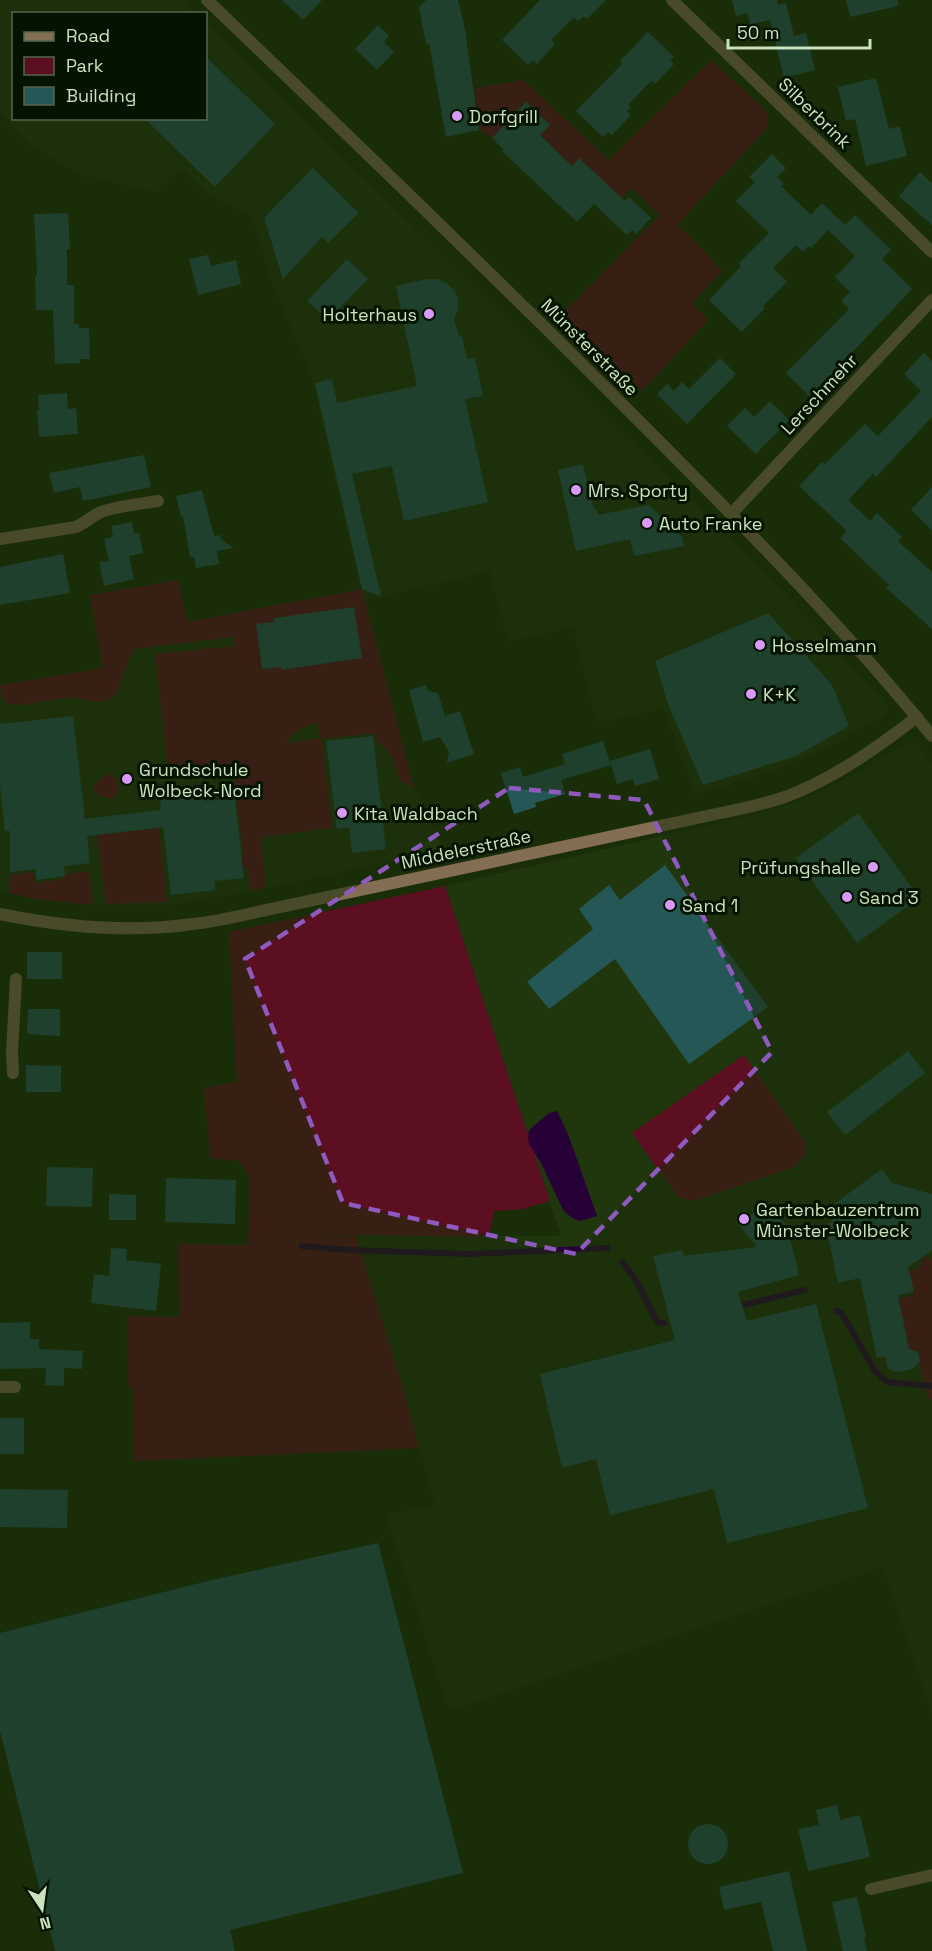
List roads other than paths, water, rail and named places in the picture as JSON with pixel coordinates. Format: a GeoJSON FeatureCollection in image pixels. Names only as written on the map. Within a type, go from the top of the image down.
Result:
{"type":"FeatureCollection","features":[{"type":"Feature","properties":{"kind":"street","name":"Münsterstraße"},"geometry":{"type":"LineString","coordinates":[[207,0],[575,356],[732,513],[765,547],[932,736]]}},
{"type":"Feature","properties":{"kind":"street","name":"Silberbrink"},"geometry":{"type":"LineString","coordinates":[[672,0],[932,252]]}},
{"type":"Feature","properties":{"kind":"street","name":"Lerschmehr"},"geometry":{"type":"LineString","coordinates":[[732,513],[932,300]]}},
{"type":"Feature","properties":{"kind":"street"},"geometry":{"type":"LineString","coordinates":[[0,539],[76,527],[86,523],[98,513],[158,501]]}},
{"type":"Feature","properties":{"kind":"street","name":"Middelerstraße"},"geometry":{"type":"LineString","coordinates":[[0,914],[83,927],[129,928],[192,924],[749,807],[786,796],[815,783],[885,742],[917,717]]}},
{"type":"Feature","properties":{"kind":"street"},"geometry":{"type":"LineString","coordinates":[[13,1073],[6,1053],[16,979]]}},
{"type":"Feature","properties":{"kind":"street"},"geometry":{"type":"LineString","coordinates":[[0,1387],[15,1387]]}},
{"type":"Feature","properties":{"kind":"street"},"geometry":{"type":"LineString","coordinates":[[871,1889],[932,1875]]}},
{"type":"Feature","properties":{"kind":"waterway"},"geometry":{"type":"LineString","coordinates":[[302,1246],[469,1254],[608,1248]]}},
{"type":"Feature","properties":{"kind":"waterway"},"geometry":{"type":"LineString","coordinates":[[622,1262],[636,1280],[656,1320],[664,1323]]}},
{"type":"Feature","properties":{"kind":"waterway"},"geometry":{"type":"LineString","coordinates":[[735,1307],[805,1290]]}},
{"type":"Feature","properties":{"kind":"waterway"},"geometry":{"type":"LineString","coordinates":[[836,1310],[842,1314],[875,1371],[887,1382],[932,1386]]}},
{"type":"Feature","properties":{"kind":"place","name":"Dorfgrill"},"geometry":{"type":"Point","coordinates":[457,116]}},
{"type":"Feature","properties":{"kind":"place","name":"Holterhaus"},"geometry":{"type":"Point","coordinates":[429,314]}},
{"type":"Feature","properties":{"kind":"place","name":"Mrs. Sporty"},"geometry":{"type":"Point","coordinates":[576,490]}},
{"type":"Feature","properties":{"kind":"place","name":"Auto Franke"},"geometry":{"type":"Point","coordinates":[647,523]}},
{"type":"Feature","properties":{"kind":"place","name":"Hosselmann"},"geometry":{"type":"Point","coordinates":[760,645]}},
{"type":"Feature","properties":{"kind":"place","name":"K+K"},"geometry":{"type":"Point","coordinates":[751,694]}},
{"type":"Feature","properties":{"kind":"place","name":"Grundschule Wolbeck-Nord"},"geometry":{"type":"Point","coordinates":[127,779]}},
{"type":"Feature","properties":{"kind":"place","name":"Kita Waldbach"},"geometry":{"type":"Point","coordinates":[342,813]}},
{"type":"Feature","properties":{"kind":"place","name":"Prüfungshalle"},"geometry":{"type":"Point","coordinates":[873,867]}},
{"type":"Feature","properties":{"kind":"place","name":"Sand 3"},"geometry":{"type":"Point","coordinates":[847,897]}},
{"type":"Feature","properties":{"kind":"place","name":"Sand 1"},"geometry":{"type":"Point","coordinates":[670,905]}},
{"type":"Feature","properties":{"kind":"place","name":"Gartenbauzentrum Münster-Wolbeck"},"geometry":{"type":"Point","coordinates":[744,1219]}}]}
